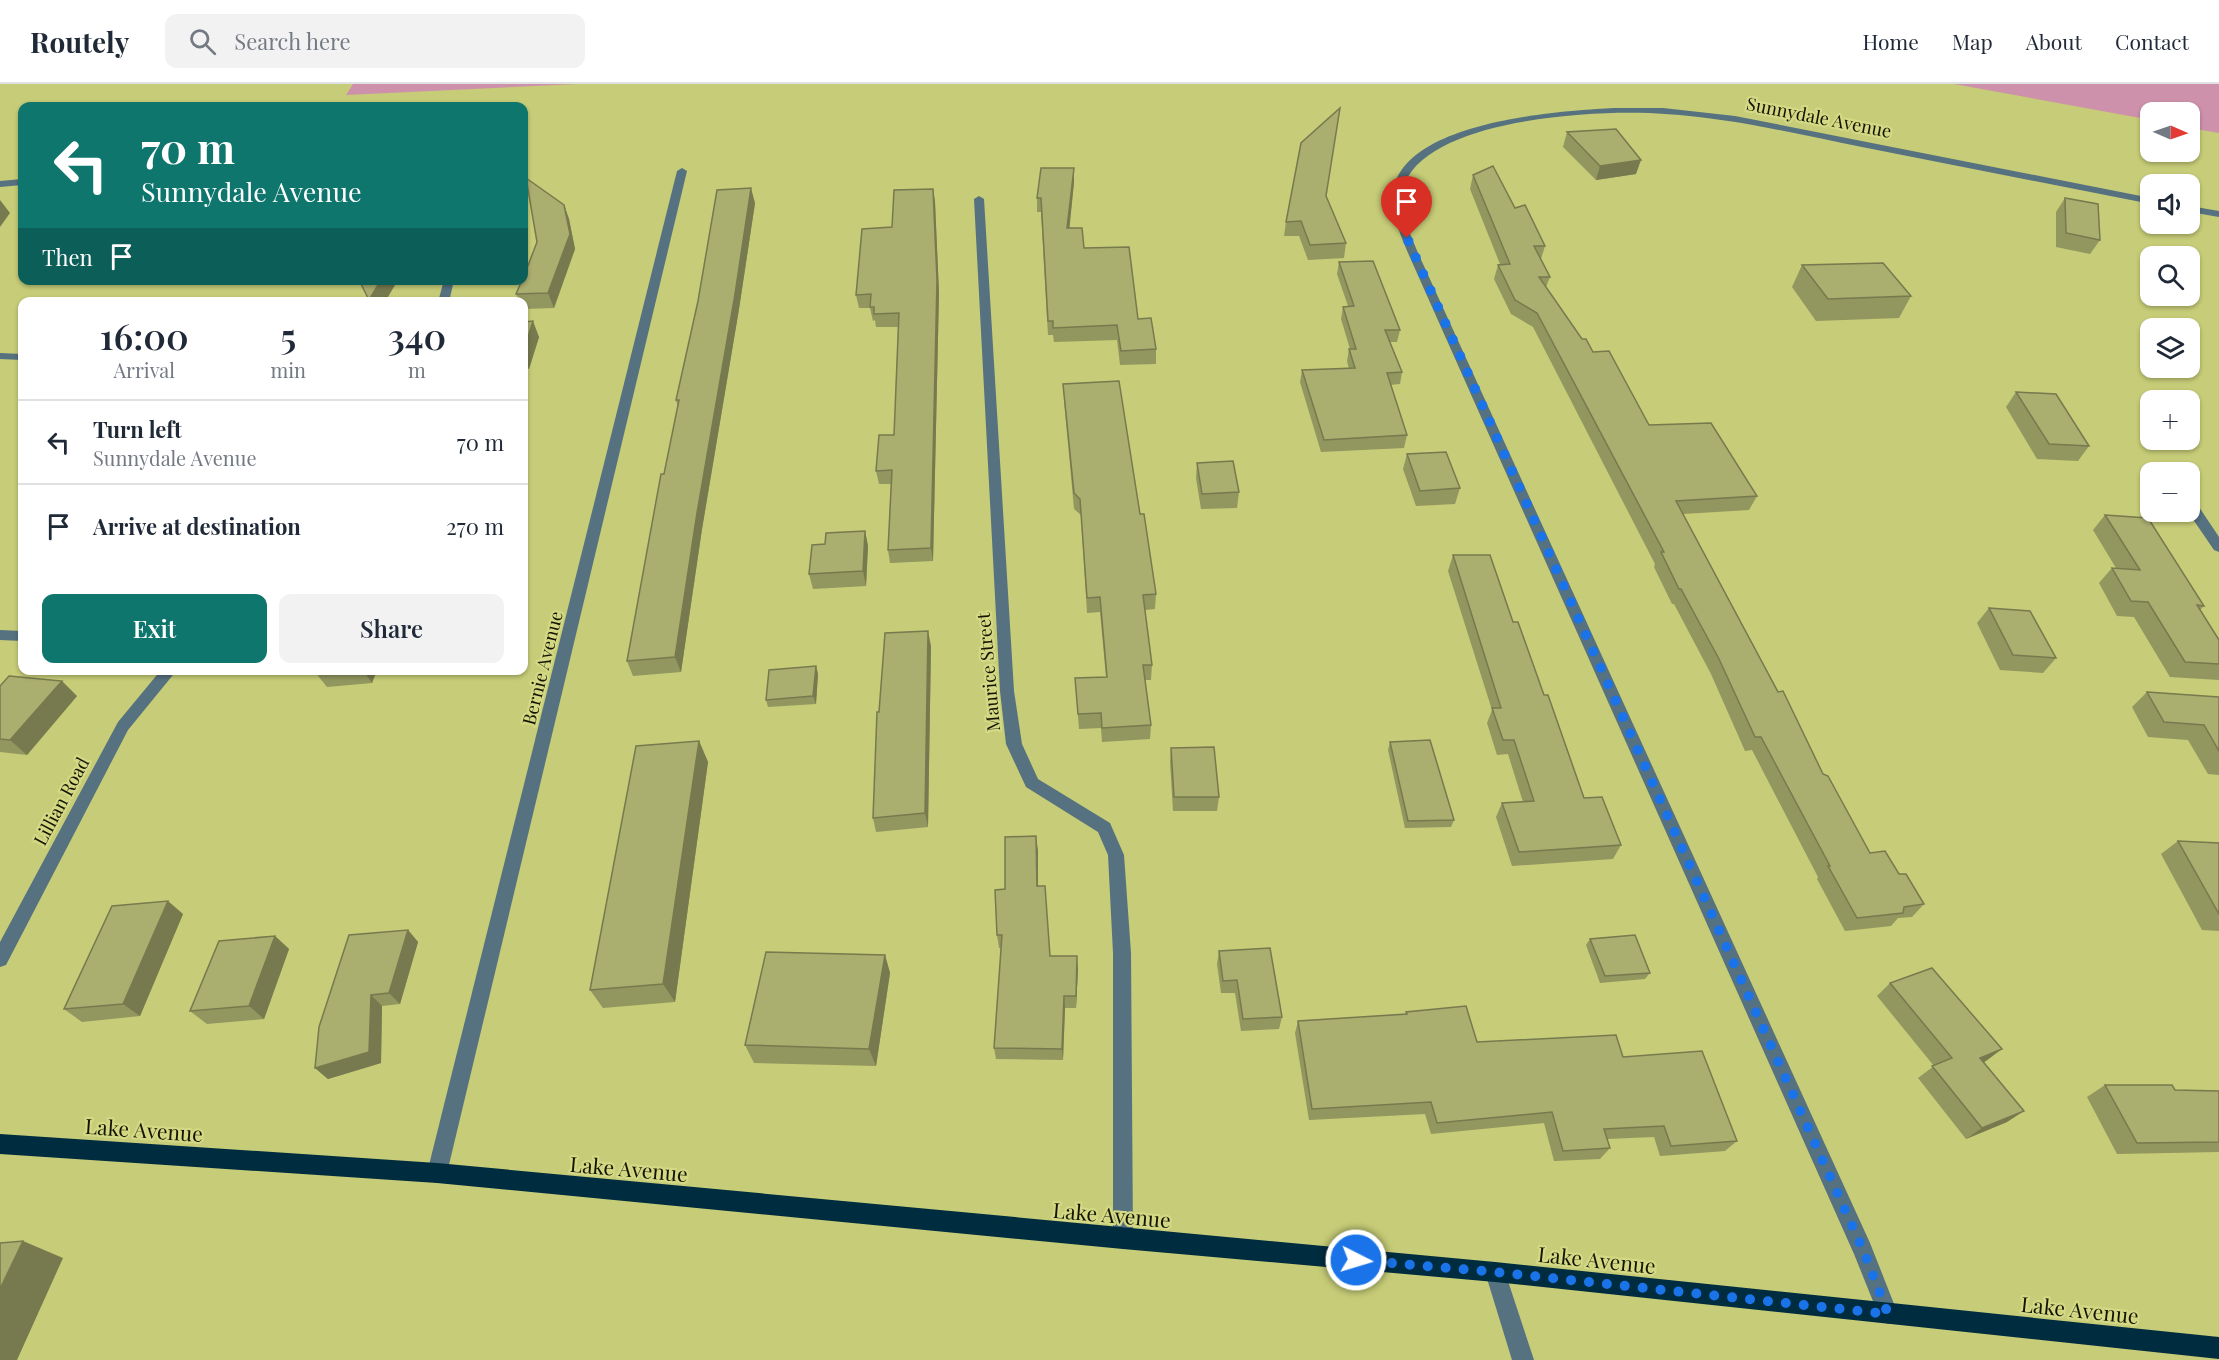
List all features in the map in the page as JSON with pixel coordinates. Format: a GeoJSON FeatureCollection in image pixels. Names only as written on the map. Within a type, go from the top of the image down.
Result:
{"type":"FeatureCollection","features":[{"type":"Feature","properties":{"kind":"main road","name":"Lake Avenue"},"geometry":{"type":"LineString","coordinates":[[0,1144],[437,1173],[1123,1239],[1495,1272],[2219,1348]]}},
{"type":"Feature","properties":{"kind":"street","name":"Sunnydale Avenue"},"geometry":{"type":"LineString","coordinates":[[1888,1314],[1858,1239],[1413,253],[1401,223],[1397,200],[1401,181],[1415,161],[1436,146],[1459,134],[1493,124],[1541,117],[1638,110],[1684,112],[1735,119],[2140,199]]}},
{"type":"Feature","properties":{"kind":"street","name":"Bernie Avenue"},"geometry":{"type":"LineString","coordinates":[[437,1173],[682,171]]}},
{"type":"Feature","properties":{"kind":"street"},"geometry":{"type":"LineString","coordinates":[[0,184],[18,182]]}},
{"type":"Feature","properties":{"kind":"street","name":"Maurice Street"},"geometry":{"type":"LineString","coordinates":[[979,199],[1007,691],[1014,744],[1032,783],[1104,828],[1116,855],[1122,953],[1123,1239]]}},
{"type":"Feature","properties":{"kind":"street"},"geometry":{"type":"LineString","coordinates":[[2200,211],[2219,214]]}},
{"type":"Feature","properties":{"kind":"street"},"geometry":{"type":"LineString","coordinates":[[0,356],[18,357]]}},
{"type":"Feature","properties":{"kind":"street"},"geometry":{"type":"LineString","coordinates":[[2200,519],[2219,547]]}},
{"type":"Feature","properties":{"kind":"street"},"geometry":{"type":"LineString","coordinates":[[0,635],[18,636]]}},
{"type":"Feature","properties":{"kind":"street","name":"Lillian Road"},"geometry":{"type":"LineString","coordinates":[[0,959],[123,726],[166,675]]}},
{"type":"Feature","properties":{"kind":"street"},"geometry":{"type":"LineString","coordinates":[[1495,1272],[1523,1360]]}},
{"type":"Feature","properties":{"kind":"shaded area"},"geometry":{"type":"Polygon","coordinates":[[[353,84],[576,84],[346,95],[353,84]]]}},
{"type":"Feature","properties":{"kind":"shaded area"},"geometry":{"type":"Polygon","coordinates":[[[1954,84],[2219,84],[2219,133],[2200,130],[2200,102],[2140,102],[2140,118],[1954,84]]]}},
{"type":"Feature","properties":{"kind":"building"},"geometry":{"type":"Polygon","coordinates":[[[1340,108],[1326,196],[1346,243],[1310,245],[1301,221],[1286,222],[1301,143],[1340,108]]]}},
{"type":"Feature","properties":{"kind":"building"},"geometry":{"type":"Polygon","coordinates":[[[1616,129],[1641,160],[1600,166],[1567,132],[1616,129]]]}},
{"type":"Feature","properties":{"kind":"building"},"geometry":{"type":"Polygon","coordinates":[[[1493,166],[1515,208],[1525,205],[1545,246],[1534,246],[1550,277],[1539,277],[1582,339],[1586,339],[1593,352],[1609,351],[1649,425],[1711,423],[1757,496],[1676,501],[1778,692],[1783,691],[1823,774],[1828,776],[1870,853],[1885,851],[1899,874],[1906,874],[1924,904],[1904,907],[1903,913],[1857,918],[1761,737],[1755,737],[1719,659],[1679,589],[1661,552],[1664,552],[1537,313],[1515,300],[1498,265],[1510,264],[1473,175],[1493,166]]]}},
{"type":"Feature","properties":{"kind":"building"},"geometry":{"type":"Polygon","coordinates":[[[1041,168],[1074,168],[1067,228],[1082,228],[1084,248],[1129,247],[1138,319],[1151,318],[1156,349],[1121,351],[1117,325],[1053,328],[1053,321],[1048,321],[1041,198],[1037,198],[1041,168]]]}},
{"type":"Feature","properties":{"kind":"building"},"geometry":{"type":"Polygon","coordinates":[[[528,179],[564,205],[570,234],[548,293],[516,294],[520,285],[528,285],[528,266],[537,242],[528,179]]]}},
{"type":"Feature","properties":{"kind":"building"},"geometry":{"type":"Polygon","coordinates":[[[751,188],[675,657],[627,661],[661,474],[664,474],[679,400],[676,400],[698,301],[717,190],[751,188]]]}},
{"type":"Feature","properties":{"kind":"building"},"geometry":{"type":"Polygon","coordinates":[[[933,189],[937,280],[931,548],[888,550],[892,470],[876,471],[879,435],[894,435],[899,313],[874,314],[874,307],[870,307],[871,294],[856,295],[862,229],[892,227],[894,190],[933,189]]]}},
{"type":"Feature","properties":{"kind":"building"},"geometry":{"type":"Polygon","coordinates":[[[2065,198],[2098,204],[2100,240],[2066,233],[2065,198]]]}},
{"type":"Feature","properties":{"kind":"building"},"geometry":{"type":"Polygon","coordinates":[[[1373,261],[1400,330],[1385,330],[1402,372],[1387,373],[1407,435],[1324,440],[1302,370],[1355,368],[1349,349],[1356,349],[1343,307],[1354,306],[1339,262],[1373,261]]]}},
{"type":"Feature","properties":{"kind":"building"},"geometry":{"type":"Polygon","coordinates":[[[1883,263],[1911,296],[1828,299],[1802,265],[1883,263]]]}},
{"type":"Feature","properties":{"kind":"building"},"geometry":{"type":"Polygon","coordinates":[[[362,285],[378,285],[371,297],[368,297],[362,285]]]}},
{"type":"Feature","properties":{"kind":"building"},"geometry":{"type":"Polygon","coordinates":[[[533,321],[528,337],[528,322],[533,321]]]}},
{"type":"Feature","properties":{"kind":"building"},"geometry":{"type":"Polygon","coordinates":[[[1119,381],[1140,514],[1144,514],[1156,594],[1143,595],[1152,665],[1143,665],[1151,725],[1102,728],[1101,713],[1078,714],[1075,678],[1107,677],[1100,597],[1087,598],[1080,499],[1074,493],[1063,384],[1119,381]]]}},
{"type":"Feature","properties":{"kind":"building"},"geometry":{"type":"Polygon","coordinates":[[[2016,392],[2056,394],[2089,446],[2049,444],[2016,392]]]}},
{"type":"Feature","properties":{"kind":"building"},"geometry":{"type":"Polygon","coordinates":[[[1446,452],[1460,488],[1420,491],[1407,454],[1446,452]]]}},
{"type":"Feature","properties":{"kind":"building"},"geometry":{"type":"Polygon","coordinates":[[[1233,461],[1239,492],[1202,494],[1197,463],[1233,461]]]}},
{"type":"Feature","properties":{"kind":"building"},"geometry":{"type":"Polygon","coordinates":[[[2105,515],[2140,517],[2140,522],[2151,522],[2204,606],[2197,605],[2219,640],[2219,664],[2185,662],[2148,602],[2131,601],[2112,568],[2140,570],[2105,515]]]}},
{"type":"Feature","properties":{"kind":"building"},"geometry":{"type":"Polygon","coordinates":[[[865,531],[863,571],[809,574],[812,545],[825,544],[826,533],[865,531]]]}},
{"type":"Feature","properties":{"kind":"building"},"geometry":{"type":"Polygon","coordinates":[[[1453,555],[1490,555],[1513,622],[1518,622],[1544,695],[1548,695],[1584,798],[1602,797],[1621,845],[1519,852],[1502,803],[1534,801],[1514,740],[1503,740],[1492,708],[1501,708],[1453,555]]]}},
{"type":"Feature","properties":{"kind":"building"},"geometry":{"type":"Polygon","coordinates":[[[1989,608],[2030,611],[2056,658],[2013,655],[1989,608]]]}},
{"type":"Feature","properties":{"kind":"building"},"geometry":{"type":"Polygon","coordinates":[[[928,631],[925,813],[873,818],[877,712],[879,712],[885,633],[928,631]]]}},
{"type":"Feature","properties":{"kind":"building"},"geometry":{"type":"Polygon","coordinates":[[[816,666],[813,696],[766,700],[769,670],[816,666]]]}},
{"type":"Feature","properties":{"kind":"building"},"geometry":{"type":"Polygon","coordinates":[[[9,676],[62,681],[10,740],[0,739],[0,686],[9,676]]]}},
{"type":"Feature","properties":{"kind":"building"},"geometry":{"type":"Polygon","coordinates":[[[2147,692],[2219,697],[2219,751],[2204,725],[2164,722],[2147,692]]]}},
{"type":"Feature","properties":{"kind":"building"},"geometry":{"type":"Polygon","coordinates":[[[1430,740],[1454,820],[1408,821],[1390,742],[1430,740]]]}},
{"type":"Feature","properties":{"kind":"building"},"geometry":{"type":"Polygon","coordinates":[[[699,741],[663,984],[590,990],[636,746],[699,741]]]}},
{"type":"Feature","properties":{"kind":"building"},"geometry":{"type":"Polygon","coordinates":[[[1214,747],[1219,797],[1174,797],[1171,748],[1214,747]]]}},
{"type":"Feature","properties":{"kind":"building"},"geometry":{"type":"Polygon","coordinates":[[[1036,836],[1037,886],[1045,886],[1050,956],[1077,956],[1076,996],[1064,996],[1062,1049],[994,1048],[1002,935],[997,935],[995,890],[1005,889],[1005,837],[1036,836]]]}},
{"type":"Feature","properties":{"kind":"building"},"geometry":{"type":"Polygon","coordinates":[[[2178,841],[2219,843],[2219,914],[2178,841]]]}},
{"type":"Feature","properties":{"kind":"building"},"geometry":{"type":"Polygon","coordinates":[[[168,901],[123,1004],[64,1009],[112,906],[168,901]]]}},
{"type":"Feature","properties":{"kind":"building"},"geometry":{"type":"Polygon","coordinates":[[[408,930],[389,993],[371,995],[369,1052],[315,1068],[319,1027],[349,935],[408,930]]]}},
{"type":"Feature","properties":{"kind":"building"},"geometry":{"type":"Polygon","coordinates":[[[1635,935],[1650,973],[1605,976],[1590,939],[1635,935]]]}},
{"type":"Feature","properties":{"kind":"building"},"geometry":{"type":"Polygon","coordinates":[[[275,936],[249,1006],[190,1011],[219,941],[275,936]]]}},
{"type":"Feature","properties":{"kind":"building"},"geometry":{"type":"Polygon","coordinates":[[[1270,948],[1282,1017],[1243,1019],[1237,980],[1223,981],[1219,951],[1270,948]]]}},
{"type":"Feature","properties":{"kind":"building"},"geometry":{"type":"Polygon","coordinates":[[[766,952],[885,955],[869,1049],[745,1045],[766,952]]]}},
{"type":"Feature","properties":{"kind":"building"},"geometry":{"type":"Polygon","coordinates":[[[1932,968],[2002,1049],[1980,1058],[2024,1111],[1982,1128],[1932,1066],[1952,1058],[1890,983],[1932,968]]]}},
{"type":"Feature","properties":{"kind":"building"},"geometry":{"type":"Polygon","coordinates":[[[1466,1006],[1477,1042],[1616,1035],[1623,1057],[1702,1051],[1737,1141],[1671,1146],[1664,1126],[1604,1129],[1610,1148],[1563,1151],[1552,1112],[1437,1123],[1431,1102],[1312,1109],[1298,1021],[1407,1014],[1406,1012],[1466,1006]]]}},
{"type":"Feature","properties":{"kind":"building"},"geometry":{"type":"Polygon","coordinates":[[[2105,1085],[2172,1085],[2175,1090],[2219,1091],[2219,1142],[2137,1143],[2105,1085]]]}},
{"type":"Feature","properties":{"kind":"building"},"geometry":{"type":"Polygon","coordinates":[[[23,1241],[0,1289],[0,1243],[23,1241]]]}},
{"type":"Feature","properties":{"kind":"route"},"geometry":{"type":"LineString","coordinates":[[1356,1260],[1495,1272],[1888,1314],[1863,1250],[1407,238]]}}]}
